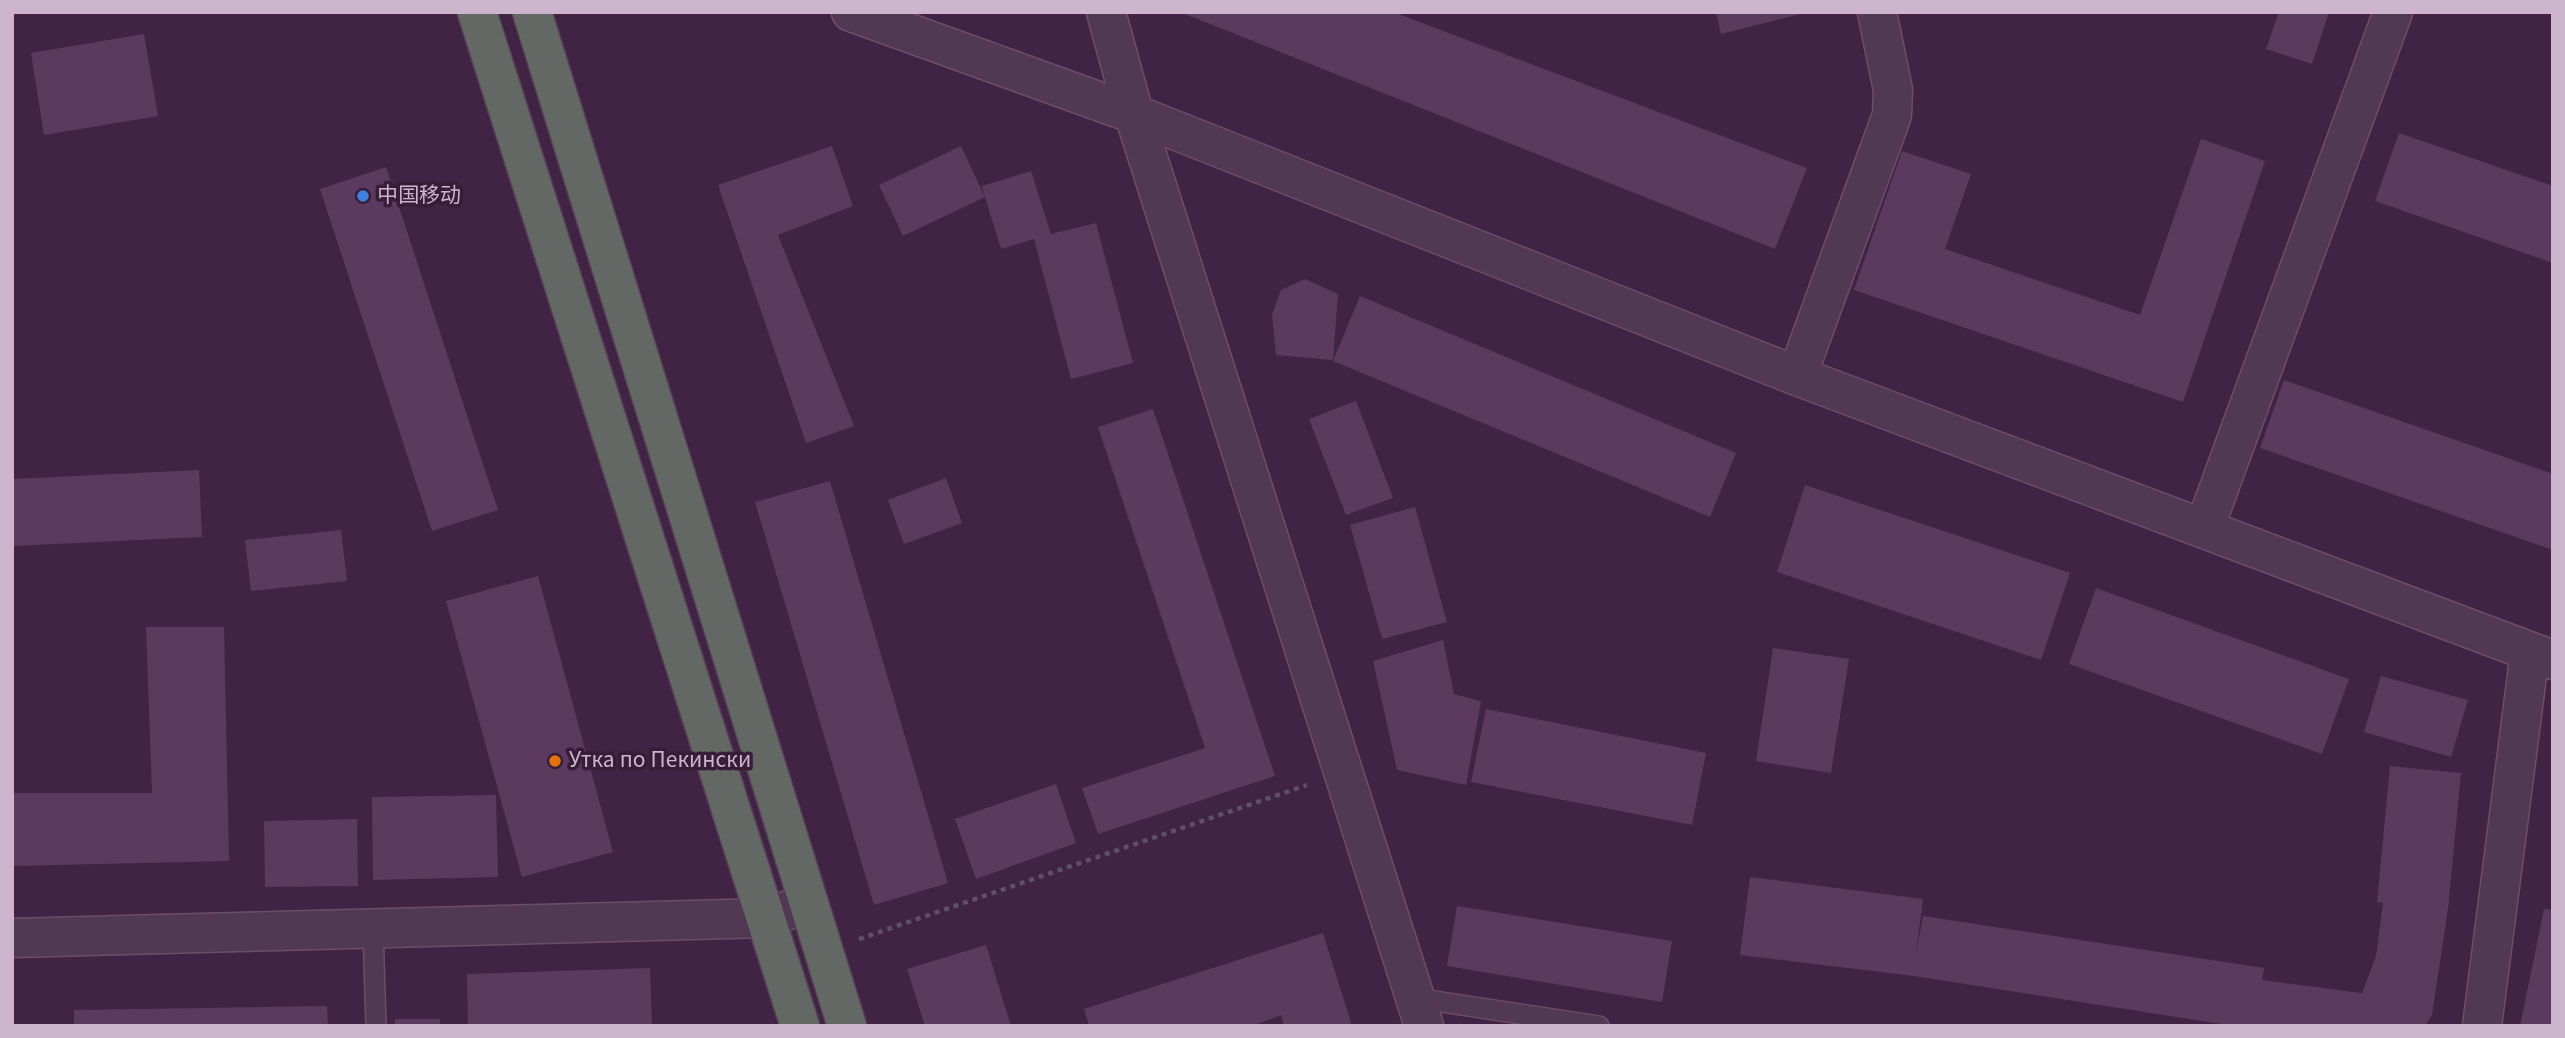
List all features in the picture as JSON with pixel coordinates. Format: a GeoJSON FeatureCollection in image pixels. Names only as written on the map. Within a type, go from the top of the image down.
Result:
{"type":"FeatureCollection","features":[{"type":"Feature","properties":{"kind":"highway"},"geometry":{"type":"LineString","coordinates":[[477,12],[800,1026]]}},
{"type":"Feature","properties":{"kind":"highway"},"geometry":{"type":"LineString","coordinates":[[531,12],[847,1026]]}},
{"type":"Feature","properties":{"kind":"street"},"geometry":{"type":"LineString","coordinates":[[851,12],[1134,114],[1797,376],[2541,656],[2482,1026]]}},
{"type":"Feature","properties":{"kind":"street"},"geometry":{"type":"LineString","coordinates":[[1106,12],[1134,114],[1420,1012]]}},
{"type":"Feature","properties":{"kind":"street"},"geometry":{"type":"LineString","coordinates":[[1797,376],[1892,115],[1893,90],[1877,12]]}},
{"type":"Feature","properties":{"kind":"street"},"geometry":{"type":"LineString","coordinates":[[2204,529],[2393,12]]}},
{"type":"Feature","properties":{"kind":"street"},"geometry":{"type":"LineString","coordinates":[[12,938],[767,918],[807,903]]}},
{"type":"Feature","properties":{"kind":"lane"},"geometry":{"type":"LineString","coordinates":[[373,927],[376,1026]]}},
{"type":"Feature","properties":{"kind":"lane"},"geometry":{"type":"LineString","coordinates":[[1420,1012],[1599,1026]]}},
{"type":"Feature","properties":{"kind":"path"},"geometry":{"type":"LineString","coordinates":[[824,951],[1345,772]]}},
{"type":"Feature","properties":{"kind":"building"},"geometry":{"type":"Polygon","coordinates":[[[1180,12],[1393,12],[1807,168],[1775,249],[1180,12]]]}},
{"type":"Feature","properties":{"kind":"building"},"geometry":{"type":"Polygon","coordinates":[[[1716,12],[1804,12],[1804,13],[1721,34],[1716,12]]]}},
{"type":"Feature","properties":{"kind":"building"},"geometry":{"type":"Polygon","coordinates":[[[2279,12],[2329,12],[2312,64],[2266,49],[2279,12]]]}},
{"type":"Feature","properties":{"kind":"building"},"geometry":{"type":"Polygon","coordinates":[[[144,34],[158,116],[44,135],[31,53],[144,34]]]}},
{"type":"Feature","properties":{"kind":"building"},"geometry":{"type":"Polygon","coordinates":[[[2399,133],[2553,186],[2553,263],[2375,201],[2399,133]]]}},
{"type":"Feature","properties":{"kind":"building"},"geometry":{"type":"Polygon","coordinates":[[[2201,139],[2265,161],[2183,402],[1854,290],[1902,151],[1971,174],[1945,249],[2140,315],[2201,139]]]}},
{"type":"Feature","properties":{"kind":"building"},"geometry":{"type":"Polygon","coordinates":[[[832,146],[853,206],[778,235],[854,426],[806,443],[718,185],[832,146]]]}},
{"type":"Feature","properties":{"kind":"building"},"geometry":{"type":"Polygon","coordinates":[[[961,146],[985,197],[903,236],[879,185],[961,146]]]}},
{"type":"Feature","properties":{"kind":"building"},"geometry":{"type":"Polygon","coordinates":[[[386,167],[498,510],[432,531],[320,189],[386,167]]]}},
{"type":"Feature","properties":{"kind":"building"},"geometry":{"type":"Polygon","coordinates":[[[1031,171],[1051,234],[1096,223],[1133,363],[1071,379],[1034,239],[1001,249],[982,186],[1031,171]]]}},
{"type":"Feature","properties":{"kind":"building"},"geometry":{"type":"Polygon","coordinates":[[[1305,279],[1338,294],[1333,360],[1276,355],[1272,314],[1281,290],[1305,279]]]}},
{"type":"Feature","properties":{"kind":"building"},"geometry":{"type":"Polygon","coordinates":[[[1360,296],[1736,453],[1710,517],[1333,361],[1360,296]]]}},
{"type":"Feature","properties":{"kind":"building"},"geometry":{"type":"Polygon","coordinates":[[[2284,380],[2553,474],[2553,550],[2260,448],[2284,380]]]}},
{"type":"Feature","properties":{"kind":"building"},"geometry":{"type":"Polygon","coordinates":[[[1356,401],[1393,498],[1346,515],[1309,419],[1356,401]]]}},
{"type":"Feature","properties":{"kind":"building"},"geometry":{"type":"Polygon","coordinates":[[[1153,409],[1275,776],[1098,834],[1082,788],[1205,748],[1098,427],[1153,409]]]}},
{"type":"Feature","properties":{"kind":"building"},"geometry":{"type":"Polygon","coordinates":[[[199,470],[202,537],[12,546],[12,479],[199,470]]]}},
{"type":"Feature","properties":{"kind":"building"},"geometry":{"type":"Polygon","coordinates":[[[946,478],[962,523],[904,544],[888,500],[946,478]]]}},
{"type":"Feature","properties":{"kind":"building"},"geometry":{"type":"Polygon","coordinates":[[[830,481],[948,883],[874,905],[755,502],[830,481]]]}},
{"type":"Feature","properties":{"kind":"building"},"geometry":{"type":"Polygon","coordinates":[[[1805,485],[2070,573],[2041,660],[1777,572],[1805,485]]]}},
{"type":"Feature","properties":{"kind":"building"},"geometry":{"type":"Polygon","coordinates":[[[1415,507],[1447,622],[1382,639],[1350,525],[1415,507]]]}},
{"type":"Feature","properties":{"kind":"building"},"geometry":{"type":"Polygon","coordinates":[[[341,530],[347,581],[251,591],[245,540],[341,530]]]}},
{"type":"Feature","properties":{"kind":"building"},"geometry":{"type":"Polygon","coordinates":[[[538,576],[613,852],[522,877],[446,601],[538,576]]]}},
{"type":"Feature","properties":{"kind":"building"},"geometry":{"type":"Polygon","coordinates":[[[2096,588],[2349,679],[2322,754],[2069,664],[2096,588]]]}},
{"type":"Feature","properties":{"kind":"building"},"geometry":{"type":"Polygon","coordinates":[[[146,627],[224,627],[229,861],[12,866],[12,793],[152,793],[146,627]]]}},
{"type":"Feature","properties":{"kind":"building"},"geometry":{"type":"Polygon","coordinates":[[[1443,640],[1454,694],[1481,701],[1466,785],[1397,770],[1373,661],[1443,640]]]}},
{"type":"Feature","properties":{"kind":"building"},"geometry":{"type":"Polygon","coordinates":[[[1773,648],[1849,659],[1831,773],[1756,761],[1773,648]]]}},
{"type":"Feature","properties":{"kind":"building"},"geometry":{"type":"Polygon","coordinates":[[[2381,676],[2468,700],[2451,757],[2364,732],[2381,676]]]}},
{"type":"Feature","properties":{"kind":"building"},"geometry":{"type":"Polygon","coordinates":[[[1486,709],[1706,753],[1692,825],[1471,782],[1486,709]]]}},
{"type":"Feature","properties":{"kind":"building"},"geometry":{"type":"Polygon","coordinates":[[[2390,766],[2461,773],[2448,909],[2432,1015],[2425,1026],[2234,1026],[1914,976],[1740,955],[1750,877],[1923,899],[1916,954],[1923,916],[2264,968],[2262,980],[2362,993],[2376,956],[2383,903],[2377,902],[2390,766]]]}},
{"type":"Feature","properties":{"kind":"building"},"geometry":{"type":"Polygon","coordinates":[[[1056,784],[1076,843],[976,879],[955,819],[1056,784]]]}},
{"type":"Feature","properties":{"kind":"building"},"geometry":{"type":"Polygon","coordinates":[[[496,795],[498,877],[373,880],[372,797],[496,795]]]}},
{"type":"Feature","properties":{"kind":"building"},"geometry":{"type":"Polygon","coordinates":[[[357,819],[358,886],[265,887],[264,821],[357,819]]]}},
{"type":"Feature","properties":{"kind":"building"},"geometry":{"type":"Polygon","coordinates":[[[1457,906],[1672,941],[1662,1002],[1447,966],[1457,906]]]}},
{"type":"Feature","properties":{"kind":"building"},"geometry":{"type":"Polygon","coordinates":[[[2544,909],[2553,910],[2553,1026],[2520,1026],[2544,909]]]}},
{"type":"Feature","properties":{"kind":"building"},"geometry":{"type":"Polygon","coordinates":[[[1323,933],[1352,1026],[1284,1026],[1281,1015],[1252,1026],[1089,1026],[1084,1009],[1323,933]]]}},
{"type":"Feature","properties":{"kind":"building"},"geometry":{"type":"Polygon","coordinates":[[[986,945],[1011,1026],[925,1026],[907,969],[986,945]]]}},
{"type":"Feature","properties":{"kind":"building"},"geometry":{"type":"Polygon","coordinates":[[[650,968],[652,1026],[468,1026],[467,974],[650,968]]]}},
{"type":"Feature","properties":{"kind":"building"},"geometry":{"type":"Polygon","coordinates":[[[327,1006],[328,1026],[74,1026],[74,1010],[327,1006]]]}},
{"type":"Feature","properties":{"kind":"building"},"geometry":{"type":"Polygon","coordinates":[[[395,1019],[440,1019],[440,1026],[395,1026],[395,1019]]]}},
{"type":"Feature","properties":{"kind":"place","name":"中国移动"},"geometry":{"type":"Point","coordinates":[363,196]}},
{"type":"Feature","properties":{"kind":"place","name":"Утка по Пекински"},"geometry":{"type":"Point","coordinates":[555,761]}}]}
